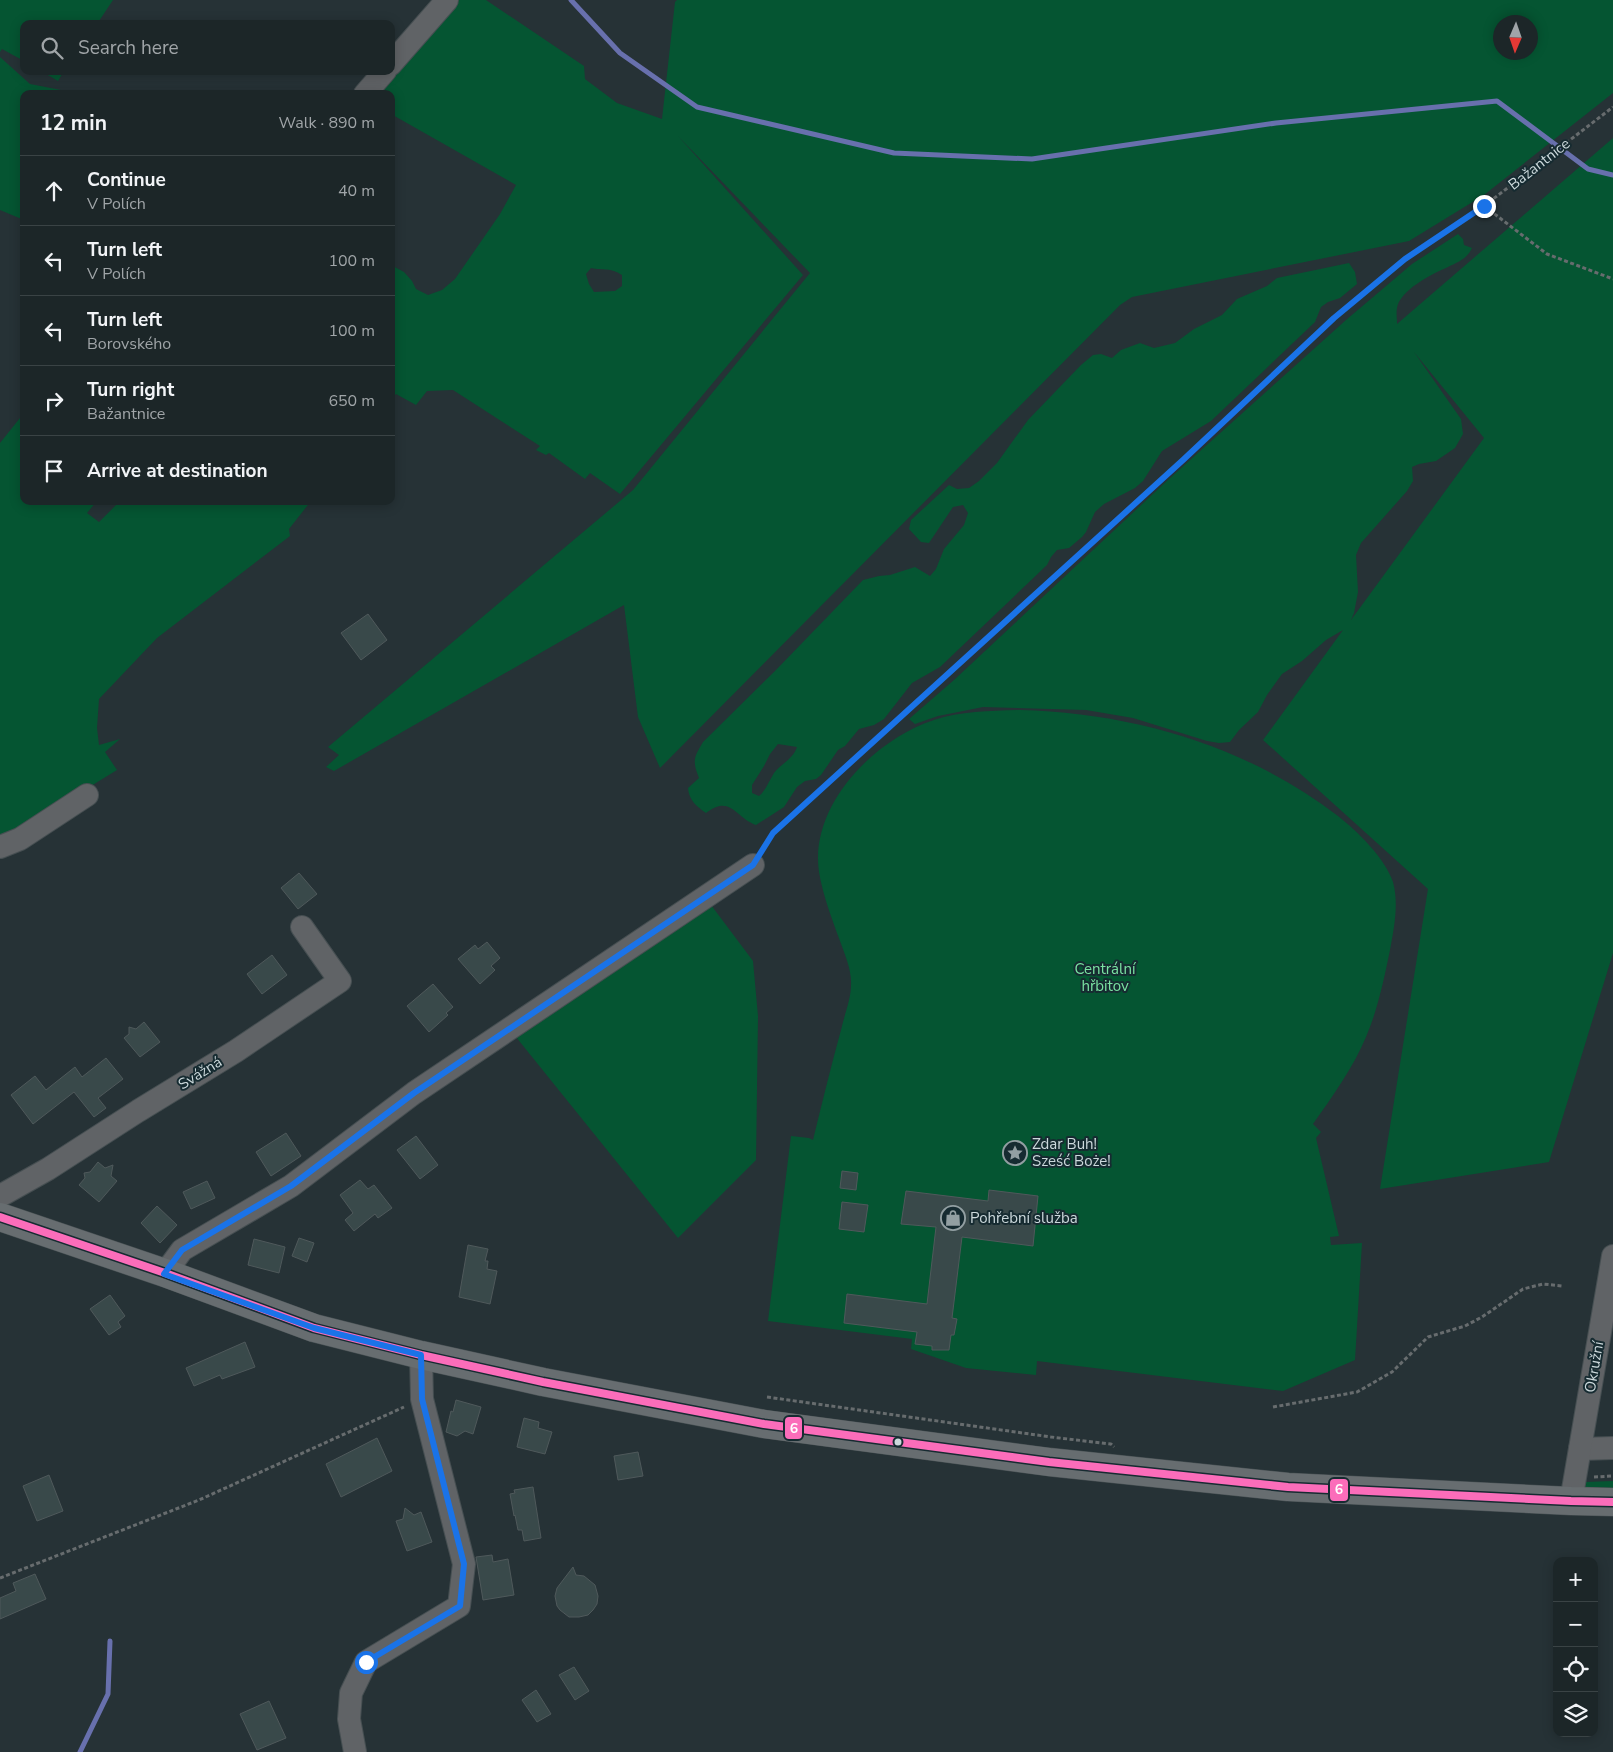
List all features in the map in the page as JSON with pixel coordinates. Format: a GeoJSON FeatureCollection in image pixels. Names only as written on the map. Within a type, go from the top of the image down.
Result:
{"type":"FeatureCollection","features":[{"type":"Feature","properties":{"kind":"main road"},"geometry":{"type":"LineString","coordinates":[[0,1217],[314,1328],[421,1355],[543,1382],[764,1424],[1013,1458],[1288,1487],[1613,1502]]}},
{"type":"Feature","properties":{"kind":"street"},"geometry":{"type":"LineString","coordinates":[[395,59],[446,0]]}},
{"type":"Feature","properties":{"kind":"street"},"geometry":{"type":"LineString","coordinates":[[368,90],[382,75]]}},
{"type":"Feature","properties":{"kind":"street"},"geometry":{"type":"LineString","coordinates":[[0,847],[20,839],[87,795]]}},
{"type":"Feature","properties":{"kind":"street"},"geometry":{"type":"LineString","coordinates":[[164,1274],[182,1250],[291,1186],[414,1093],[753,865]]}},
{"type":"Feature","properties":{"kind":"street","name":"Svážná"},"geometry":{"type":"LineString","coordinates":[[0,1196],[48,1170],[138,1111],[236,1051],[340,981],[302,927]]}},
{"type":"Feature","properties":{"kind":"street","name":"Okružní"},"geometry":{"type":"LineString","coordinates":[[1571,1501],[1580,1449],[1605,1345],[1613,1256]]}},
{"type":"Feature","properties":{"kind":"street"},"geometry":{"type":"LineString","coordinates":[[355,1752],[349,1719],[351,1692],[366,1662],[460,1606],[464,1564],[422,1399],[421,1355]]}},
{"type":"Feature","properties":{"kind":"street"},"geometry":{"type":"LineString","coordinates":[[1580,1449],[1613,1448]]}},
{"type":"Feature","properties":{"kind":"path","name":"Bažantnice"},"geometry":{"type":"LineString","coordinates":[[753,865],[773,833],[1168,473],[1334,318],[1405,259],[1484,206],[1613,107]]}},
{"type":"Feature","properties":{"kind":"path"},"geometry":{"type":"LineString","coordinates":[[1484,206],[1547,254],[1613,279]]}},
{"type":"Feature","properties":{"kind":"path"},"geometry":{"type":"LineString","coordinates":[[1273,1407],[1357,1392],[1392,1372],[1428,1338],[1465,1326],[1524,1289],[1543,1284],[1562,1286]]}},
{"type":"Feature","properties":{"kind":"path"},"geometry":{"type":"LineString","coordinates":[[0,1578],[199,1500],[422,1399]]}},
{"type":"Feature","properties":{"kind":"green space"},"geometry":{"type":"Polygon","coordinates":[[[0,0],[113,0],[100,20],[20,20],[20,59],[2,49],[0,52],[0,0]]]}},
{"type":"Feature","properties":{"kind":"green space"},"geometry":{"type":"Polygon","coordinates":[[[451,0],[486,0],[584,66],[585,79],[617,103],[662,119],[675,2],[677,0],[1613,0],[1613,93],[1484,195],[1409,241],[1132,297],[1120,305],[660,768],[638,717],[624,605],[334,771],[326,767],[339,755],[328,747],[633,490],[810,273],[678,136],[803,275],[620,494],[590,473],[585,479],[549,453],[546,455],[536,450],[540,446],[453,390],[427,391],[416,405],[396,394],[395,395],[395,267],[404,272],[416,289],[428,295],[442,290],[455,279],[500,214],[516,185],[395,116],[395,90],[372,90],[386,75],[395,75],[395,64],[451,0]],[[591,268],[586,274],[594,292],[615,291],[622,286],[622,275],[591,268]]]}},
{"type":"Feature","properties":{"kind":"green space"},"geometry":{"type":"Polygon","coordinates":[[[0,57],[30,84],[61,90],[20,90],[20,218],[0,210],[0,57]]]}},
{"type":"Feature","properties":{"kind":"green space"},"geometry":{"type":"Polygon","coordinates":[[[48,75],[62,75],[58,81],[48,75]]]}},
{"type":"Feature","properties":{"kind":"green space"},"geometry":{"type":"Polygon","coordinates":[[[1613,138],[1613,953],[1549,1162],[1380,1189],[1428,889],[1263,740],[1343,630],[1326,640],[1302,661],[1282,674],[1258,712],[1239,730],[1230,742],[1207,741],[1133,718],[1086,710],[983,707],[938,716],[915,724],[909,719],[954,680],[1169,479],[1346,320],[1412,264],[1458,234],[1463,239],[1464,245],[1472,248],[1468,255],[1410,289],[1399,301],[1397,324],[1613,138]],[[1414,352],[1461,419],[1463,434],[1455,448],[1436,461],[1412,467],[1413,481],[1407,491],[1361,543],[1356,555],[1358,592],[1351,620],[1484,438],[1414,352]]]}},
{"type":"Feature","properties":{"kind":"green space"},"geometry":{"type":"Polygon","coordinates":[[[1349,263],[1355,272],[1357,284],[1340,298],[1328,302],[1321,307],[1315,322],[1211,421],[1162,451],[1143,481],[1135,488],[1104,504],[1095,512],[1082,537],[1069,548],[1057,550],[1047,565],[940,667],[912,683],[884,719],[874,725],[859,729],[845,746],[838,750],[821,775],[816,779],[805,781],[797,787],[784,807],[756,825],[727,806],[714,808],[706,813],[699,808],[690,796],[688,788],[699,778],[695,767],[695,759],[703,742],[863,580],[890,575],[915,567],[930,576],[936,569],[944,549],[964,525],[968,513],[963,505],[953,507],[929,543],[921,542],[909,529],[911,520],[949,485],[957,489],[969,488],[979,481],[997,463],[1028,420],[1093,355],[1101,354],[1112,358],[1121,350],[1140,343],[1154,348],[1175,343],[1194,329],[1222,315],[1237,299],[1267,286],[1277,278],[1349,263]],[[778,744],[752,785],[752,793],[759,796],[761,794],[774,773],[790,758],[797,747],[778,744]]]}},
{"type":"Feature","properties":{"kind":"green space"},"geometry":{"type":"Polygon","coordinates":[[[20,418],[20,505],[94,505],[87,513],[99,522],[116,505],[308,505],[289,529],[290,536],[157,638],[99,699],[97,728],[99,745],[120,739],[105,752],[117,770],[0,842],[0,443],[20,418]]]}},
{"type":"Feature","properties":{"kind":"green space","name":"Centrální hřbitov"},"geometry":{"type":"Polygon","coordinates":[[[1020,710],[1105,718],[1147,726],[1227,752],[1266,770],[1303,791],[1338,816],[1370,846],[1389,873],[1395,890],[1395,916],[1390,950],[1377,1005],[1366,1037],[1355,1060],[1313,1124],[1321,1132],[1316,1138],[1339,1236],[1330,1237],[1331,1245],[1362,1243],[1355,1360],[1283,1391],[1037,1361],[1036,1375],[966,1368],[911,1349],[912,1339],[768,1321],[791,1136],[813,1140],[851,990],[846,957],[828,907],[819,872],[819,847],[824,823],[835,799],[851,778],[869,759],[890,742],[912,729],[934,720],[955,715],[1020,710]]]}},
{"type":"Feature","properties":{"kind":"green space"},"geometry":{"type":"Polygon","coordinates":[[[711,905],[753,961],[758,1016],[756,1160],[678,1238],[516,1037],[711,905]]]}},
{"type":"Feature","properties":{"kind":"green space"},"geometry":{"type":"Polygon","coordinates":[[[1613,1481],[1613,1494],[1588,1492],[1583,1487],[1585,1482],[1613,1481]]]}},
{"type":"Feature","properties":{"kind":"building"},"geometry":{"type":"Polygon","coordinates":[[[368,614],[387,640],[361,660],[341,633],[368,614]]]}},
{"type":"Feature","properties":{"kind":"building"},"geometry":{"type":"Polygon","coordinates":[[[299,873],[317,894],[298,909],[281,888],[299,873]]]}},
{"type":"Feature","properties":{"kind":"building"},"geometry":{"type":"Polygon","coordinates":[[[487,942],[500,958],[491,966],[495,970],[480,984],[458,959],[475,945],[478,949],[487,942]]]}},
{"type":"Feature","properties":{"kind":"building"},"geometry":{"type":"Polygon","coordinates":[[[272,955],[287,975],[262,994],[247,974],[272,955]]]}},
{"type":"Feature","properties":{"kind":"building"},"geometry":{"type":"Polygon","coordinates":[[[433,984],[453,1007],[446,1013],[448,1015],[429,1032],[407,1006],[433,984]]]}},
{"type":"Feature","properties":{"kind":"building"},"geometry":{"type":"Polygon","coordinates":[[[144,1022],[160,1042],[140,1057],[124,1038],[129,1034],[129,1027],[136,1029],[144,1022]]]}},
{"type":"Feature","properties":{"kind":"building"},"geometry":{"type":"Polygon","coordinates":[[[106,1058],[123,1079],[98,1098],[106,1108],[94,1117],[74,1092],[33,1124],[11,1095],[35,1076],[46,1090],[75,1067],[82,1077],[106,1058]]]}},
{"type":"Feature","properties":{"kind":"building"},"geometry":{"type":"Polygon","coordinates":[[[286,1133],[301,1156],[271,1176],[256,1152],[286,1133]]]}},
{"type":"Feature","properties":{"kind":"building"},"geometry":{"type":"Polygon","coordinates":[[[416,1136],[438,1165],[420,1179],[397,1150],[416,1136]]]}},
{"type":"Feature","properties":{"kind":"building"},"geometry":{"type":"Polygon","coordinates":[[[98,1162],[105,1168],[113,1165],[111,1176],[117,1181],[99,1202],[79,1185],[85,1178],[84,1173],[90,1172],[98,1162]]]}},
{"type":"Feature","properties":{"kind":"building"},"geometry":{"type":"Polygon","coordinates":[[[842,1171],[858,1173],[856,1190],[840,1188],[842,1171]]]}},
{"type":"Feature","properties":{"kind":"building"},"geometry":{"type":"Polygon","coordinates":[[[360,1180],[368,1189],[374,1185],[392,1208],[378,1218],[375,1214],[354,1231],[345,1220],[353,1213],[340,1195],[360,1180]]]}},
{"type":"Feature","properties":{"kind":"building"},"geometry":{"type":"Polygon","coordinates":[[[207,1181],[215,1198],[191,1209],[183,1192],[207,1181]]]}},
{"type":"Feature","properties":{"kind":"building"},"geometry":{"type":"Polygon","coordinates":[[[989,1190],[1038,1196],[1033,1246],[962,1237],[952,1318],[957,1319],[954,1335],[951,1335],[949,1350],[932,1350],[932,1346],[915,1344],[917,1332],[844,1323],[847,1294],[927,1304],[936,1227],[901,1224],[906,1191],[988,1201],[989,1190]]]}},
{"type":"Feature","properties":{"kind":"building"},"geometry":{"type":"Polygon","coordinates":[[[842,1202],[868,1205],[864,1232],[839,1229],[842,1202]]]}},
{"type":"Feature","properties":{"kind":"building"},"geometry":{"type":"Polygon","coordinates":[[[157,1206],[177,1225],[160,1243],[141,1223],[157,1206]]]}},
{"type":"Feature","properties":{"kind":"building"},"geometry":{"type":"Polygon","coordinates":[[[299,1238],[314,1243],[307,1262],[292,1256],[299,1238]]]}},
{"type":"Feature","properties":{"kind":"building"},"geometry":{"type":"Polygon","coordinates":[[[254,1239],[285,1247],[279,1273],[248,1265],[254,1239]]]}},
{"type":"Feature","properties":{"kind":"building"},"geometry":{"type":"Polygon","coordinates":[[[468,1245],[488,1249],[485,1261],[488,1261],[487,1269],[497,1271],[490,1304],[459,1297],[468,1245]]]}},
{"type":"Feature","properties":{"kind":"building"},"geometry":{"type":"Polygon","coordinates":[[[110,1295],[125,1316],[118,1322],[121,1327],[109,1335],[90,1309],[110,1295]]]}},
{"type":"Feature","properties":{"kind":"building"},"geometry":{"type":"Polygon","coordinates":[[[245,1342],[255,1367],[222,1379],[220,1375],[194,1386],[186,1368],[245,1342]]]}},
{"type":"Feature","properties":{"kind":"building"},"geometry":{"type":"Polygon","coordinates":[[[456,1400],[481,1407],[473,1434],[465,1431],[457,1436],[446,1432],[456,1400]]]}},
{"type":"Feature","properties":{"kind":"building"},"geometry":{"type":"Polygon","coordinates":[[[524,1418],[539,1422],[538,1428],[552,1432],[545,1454],[517,1447],[524,1418]]]}},
{"type":"Feature","properties":{"kind":"building"},"geometry":{"type":"Polygon","coordinates":[[[377,1438],[392,1471],[341,1497],[326,1464],[377,1438]]]}},
{"type":"Feature","properties":{"kind":"building"},"geometry":{"type":"Polygon","coordinates":[[[638,1452],[643,1476],[618,1480],[614,1456],[638,1452]]]}},
{"type":"Feature","properties":{"kind":"building"},"geometry":{"type":"Polygon","coordinates":[[[49,1475],[63,1511],[37,1521],[23,1486],[49,1475]]]}},
{"type":"Feature","properties":{"kind":"building"},"geometry":{"type":"Polygon","coordinates":[[[533,1487],[541,1538],[524,1541],[522,1530],[518,1530],[510,1494],[515,1493],[514,1490],[533,1487]]]}},
{"type":"Feature","properties":{"kind":"building"},"geometry":{"type":"Polygon","coordinates":[[[405,1508],[414,1515],[421,1512],[432,1542],[407,1551],[396,1521],[403,1519],[405,1508]]]}},
{"type":"Feature","properties":{"kind":"building"},"geometry":{"type":"Polygon","coordinates":[[[492,1555],[493,1562],[508,1559],[514,1595],[483,1600],[476,1557],[492,1555]]]}},
{"type":"Feature","properties":{"kind":"building"},"geometry":{"type":"Polygon","coordinates":[[[573,1567],[576,1575],[584,1576],[595,1585],[598,1596],[597,1604],[593,1610],[588,1615],[579,1617],[569,1617],[560,1610],[555,1596],[557,1588],[573,1567]]]}},
{"type":"Feature","properties":{"kind":"building"},"geometry":{"type":"Polygon","coordinates":[[[35,1574],[46,1599],[0,1619],[0,1598],[16,1591],[13,1583],[35,1574]]]}},
{"type":"Feature","properties":{"kind":"building"},"geometry":{"type":"Polygon","coordinates":[[[574,1667],[589,1691],[575,1700],[559,1675],[574,1667]]]}},
{"type":"Feature","properties":{"kind":"building"},"geometry":{"type":"Polygon","coordinates":[[[536,1690],[551,1714],[537,1722],[522,1700],[536,1690]]]}},
{"type":"Feature","properties":{"kind":"building"},"geometry":{"type":"Polygon","coordinates":[[[269,1701],[286,1738],[257,1750],[240,1714],[269,1701]]]}},
{"type":"Feature","properties":{"kind":"waterway"},"geometry":{"type":"LineString","coordinates":[[571,0],[620,53],[697,107],[894,153],[1032,159],[1276,123],[1497,101],[1588,169],[1613,175]]}},
{"type":"Feature","properties":{"kind":"waterway"},"geometry":{"type":"LineString","coordinates":[[80,1752],[108,1694],[110,1641]]}},
{"type":"Feature","properties":{"kind":"transit line","name":"6"},"geometry":{"type":"LineString","coordinates":[[0,1217],[165,1273],[314,1328],[421,1355],[543,1382],[764,1424],[1049,1462],[1288,1487],[1613,1502]]}},
{"type":"Feature","properties":{"kind":"place","name":"Zdar Buh! Sześć Boże!"},"geometry":{"type":"Point","coordinates":[1015,1153]}},
{"type":"Feature","properties":{"kind":"place","name":"Pohřební služba"},"geometry":{"type":"Point","coordinates":[953,1218]}},
{"type":"Feature","properties":{"kind":"route"},"geometry":{"type":"LineString","coordinates":[[366,1662],[460,1606],[464,1564],[422,1399],[421,1355],[314,1328],[164,1274],[182,1250],[291,1186],[414,1093],[753,865],[773,833],[1183,460],[1334,318],[1405,259],[1484,206]]}}]}
